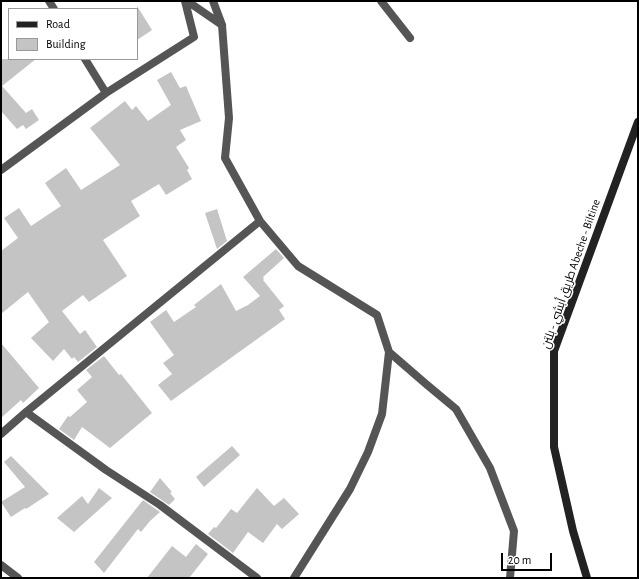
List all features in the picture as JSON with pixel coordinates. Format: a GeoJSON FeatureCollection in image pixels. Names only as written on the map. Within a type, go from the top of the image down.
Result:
{"type":"FeatureCollection","features":[{"type":"Feature","properties":{"kind":"main road","name":"طريق أبشي - بلتن Abeche - Biltine"},"geometry":{"type":"LineString","coordinates":[[587,578],[554,447],[554,351],[638,122]]}},
{"type":"Feature","properties":{"kind":"street"},"geometry":{"type":"LineString","coordinates":[[186,1],[222,25]]}},
{"type":"Feature","properties":{"kind":"street"},"geometry":{"type":"LineString","coordinates":[[1,170],[106,93],[194,37],[186,1]]}},
{"type":"Feature","properties":{"kind":"street"},"geometry":{"type":"LineString","coordinates":[[213,1],[222,25],[229,118],[225,158],[260,221],[298,266],[377,315],[389,352],[382,414],[368,452],[350,488],[294,578]]}},
{"type":"Feature","properties":{"kind":"street"},"geometry":{"type":"LineString","coordinates":[[381,1],[410,38]]}},
{"type":"Feature","properties":{"kind":"street"},"geometry":{"type":"LineString","coordinates":[[86,60],[106,93]]}},
{"type":"Feature","properties":{"kind":"street"},"geometry":{"type":"LineString","coordinates":[[1,434],[260,221]]}},
{"type":"Feature","properties":{"kind":"street"},"geometry":{"type":"LineString","coordinates":[[389,352],[456,409],[490,468],[514,531],[510,578]]}},
{"type":"Feature","properties":{"kind":"street"},"geometry":{"type":"LineString","coordinates":[[26,412],[106,470],[160,505],[257,578]]}},
{"type":"Feature","properties":{"kind":"street"},"geometry":{"type":"LineString","coordinates":[[1,565],[18,578]]}},
{"type":"Feature","properties":{"kind":"building"},"geometry":{"type":"Polygon","coordinates":[[[137,6],[152,30],[138,39],[138,8],[137,6]]]}},
{"type":"Feature","properties":{"kind":"building"},"geometry":{"type":"Polygon","coordinates":[[[1,59],[35,60],[2,86],[26,113],[32,109],[39,120],[26,129],[23,125],[17,129],[1,111],[1,59]]]}},
{"type":"Feature","properties":{"kind":"building"},"geometry":{"type":"Polygon","coordinates":[[[171,72],[180,88],[186,86],[201,121],[180,130],[186,140],[176,147],[189,168],[187,170],[192,179],[166,195],[159,184],[131,201],[140,216],[103,240],[127,276],[89,302],[83,295],[62,311],[80,334],[85,330],[97,347],[78,362],[74,357],[72,359],[64,349],[53,361],[31,338],[49,322],[28,292],[1,314],[1,251],[18,238],[4,218],[19,208],[31,226],[61,206],[45,183],[66,168],[81,190],[120,165],[90,128],[125,101],[132,110],[136,106],[148,121],[171,105],[157,80],[171,72]]]}},
{"type":"Feature","properties":{"kind":"building"},"geometry":{"type":"Polygon","coordinates":[[[217,209],[227,241],[217,249],[205,213],[217,209]]]}},
{"type":"Feature","properties":{"kind":"building"},"geometry":{"type":"Polygon","coordinates":[[[276,249],[284,258],[263,277],[263,280],[284,306],[279,310],[285,319],[171,401],[158,385],[172,374],[163,363],[174,355],[150,322],[166,310],[174,322],[196,307],[194,305],[221,284],[236,311],[248,305],[260,296],[243,277],[276,249]]]}},
{"type":"Feature","properties":{"kind":"building"},"geometry":{"type":"Polygon","coordinates":[[[1,343],[39,388],[23,403],[21,400],[1,418],[1,343]]]}},
{"type":"Feature","properties":{"kind":"building"},"geometry":{"type":"Polygon","coordinates":[[[104,356],[119,375],[121,374],[152,413],[110,448],[82,427],[74,440],[59,429],[68,416],[70,417],[87,402],[77,390],[92,377],[86,370],[104,356]]]}},
{"type":"Feature","properties":{"kind":"building"},"geometry":{"type":"Polygon","coordinates":[[[232,446],[240,455],[204,487],[196,477],[232,446]]]}},
{"type":"Feature","properties":{"kind":"building"},"geometry":{"type":"Polygon","coordinates":[[[11,456],[49,494],[11,517],[1,502],[25,487],[4,462],[11,456]]]}},
{"type":"Feature","properties":{"kind":"building"},"geometry":{"type":"Polygon","coordinates":[[[160,478],[172,492],[170,493],[175,499],[169,505],[150,492],[160,478]]]}},
{"type":"Feature","properties":{"kind":"building"},"geometry":{"type":"Polygon","coordinates":[[[99,488],[112,498],[74,532],[57,518],[82,496],[88,504],[99,488]]]}},
{"type":"Feature","properties":{"kind":"building"},"geometry":{"type":"Polygon","coordinates":[[[257,488],[274,506],[284,498],[299,514],[282,529],[277,524],[263,543],[248,532],[233,553],[208,534],[214,527],[216,528],[231,509],[237,513],[257,488]]]}},
{"type":"Feature","properties":{"kind":"building"},"geometry":{"type":"Polygon","coordinates":[[[143,500],[160,512],[141,532],[138,529],[104,573],[94,562],[143,500]]]}},
{"type":"Feature","properties":{"kind":"building"},"geometry":{"type":"Polygon","coordinates":[[[196,544],[208,554],[189,578],[147,578],[172,546],[186,557],[196,544]]]}}]}
